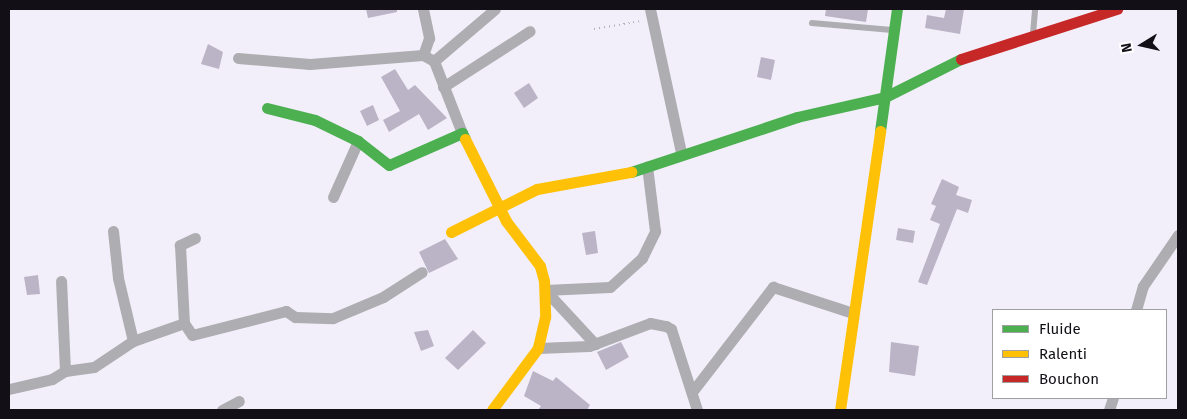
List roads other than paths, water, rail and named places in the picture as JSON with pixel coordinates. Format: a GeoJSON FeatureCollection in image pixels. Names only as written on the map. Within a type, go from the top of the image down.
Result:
{"type":"FeatureCollection","features":[{"type":"Feature","properties":{"kind":"street"},"geometry":{"type":"LineString","coordinates":[[423,9],[429,38],[428,58],[443,87],[462,133],[500,209],[540,266],[545,290],[538,348],[492,410]]}},
{"type":"Feature","properties":{"kind":"street"},"geometry":{"type":"LineString","coordinates":[[238,58],[310,64],[428,58],[494,9]]}},
{"type":"Feature","properties":{"kind":"street"},"geometry":{"type":"LineString","coordinates":[[840,410],[897,9]]}},
{"type":"Feature","properties":{"kind":"street"},"geometry":{"type":"LineString","coordinates":[[451,232],[537,189],[602,180],[646,166],[681,152],[850,102],[885,97],[943,64],[1112,10]]}},
{"type":"Feature","properties":{"kind":"street"},"geometry":{"type":"LineString","coordinates":[[650,14],[681,152]]}},
{"type":"Feature","properties":{"kind":"street"},"geometry":{"type":"LineString","coordinates":[[443,87],[530,31]]}},
{"type":"Feature","properties":{"kind":"street"},"geometry":{"type":"LineString","coordinates":[[267,108],[315,120],[358,141],[389,165],[462,133]]}},
{"type":"Feature","properties":{"kind":"street"},"geometry":{"type":"LineString","coordinates":[[332,197],[358,141]]}},
{"type":"Feature","properties":{"kind":"street"},"geometry":{"type":"LineString","coordinates":[[545,290],[610,287],[642,258],[655,231],[646,166]]}},
{"type":"Feature","properties":{"kind":"street"},"geometry":{"type":"LineString","coordinates":[[113,231],[118,278],[133,341]]}},
{"type":"Feature","properties":{"kind":"street"},"geometry":{"type":"LineString","coordinates":[[1136,309],[1143,286],[1178,235]]}},
{"type":"Feature","properties":{"kind":"street"},"geometry":{"type":"LineString","coordinates":[[195,238],[180,245],[184,324],[192,335],[286,311],[295,317],[333,318],[383,297],[422,272]]}},
{"type":"Feature","properties":{"kind":"street"},"geometry":{"type":"LineString","coordinates":[[61,281],[65,371]]}},
{"type":"Feature","properties":{"kind":"street"},"geometry":{"type":"LineString","coordinates":[[692,392],[773,287],[854,313]]}},
{"type":"Feature","properties":{"kind":"street"},"geometry":{"type":"LineString","coordinates":[[545,290],[595,344]]}},
{"type":"Feature","properties":{"kind":"street"},"geometry":{"type":"LineString","coordinates":[[538,348],[595,344],[650,323],[666,326],[671,329],[697,410]]}},
{"type":"Feature","properties":{"kind":"street"},"geometry":{"type":"LineString","coordinates":[[9,389],[52,379],[65,371],[94,366],[133,341],[184,324]]}},
{"type":"Feature","properties":{"kind":"street"},"geometry":{"type":"LineString","coordinates":[[222,410],[239,400]]}},
{"type":"Feature","properties":{"kind":"lane"},"geometry":{"type":"LineString","coordinates":[[1032,36],[1035,9]]}},
{"type":"Feature","properties":{"kind":"lane"},"geometry":{"type":"LineString","coordinates":[[812,23],[894,30]]}}]}
